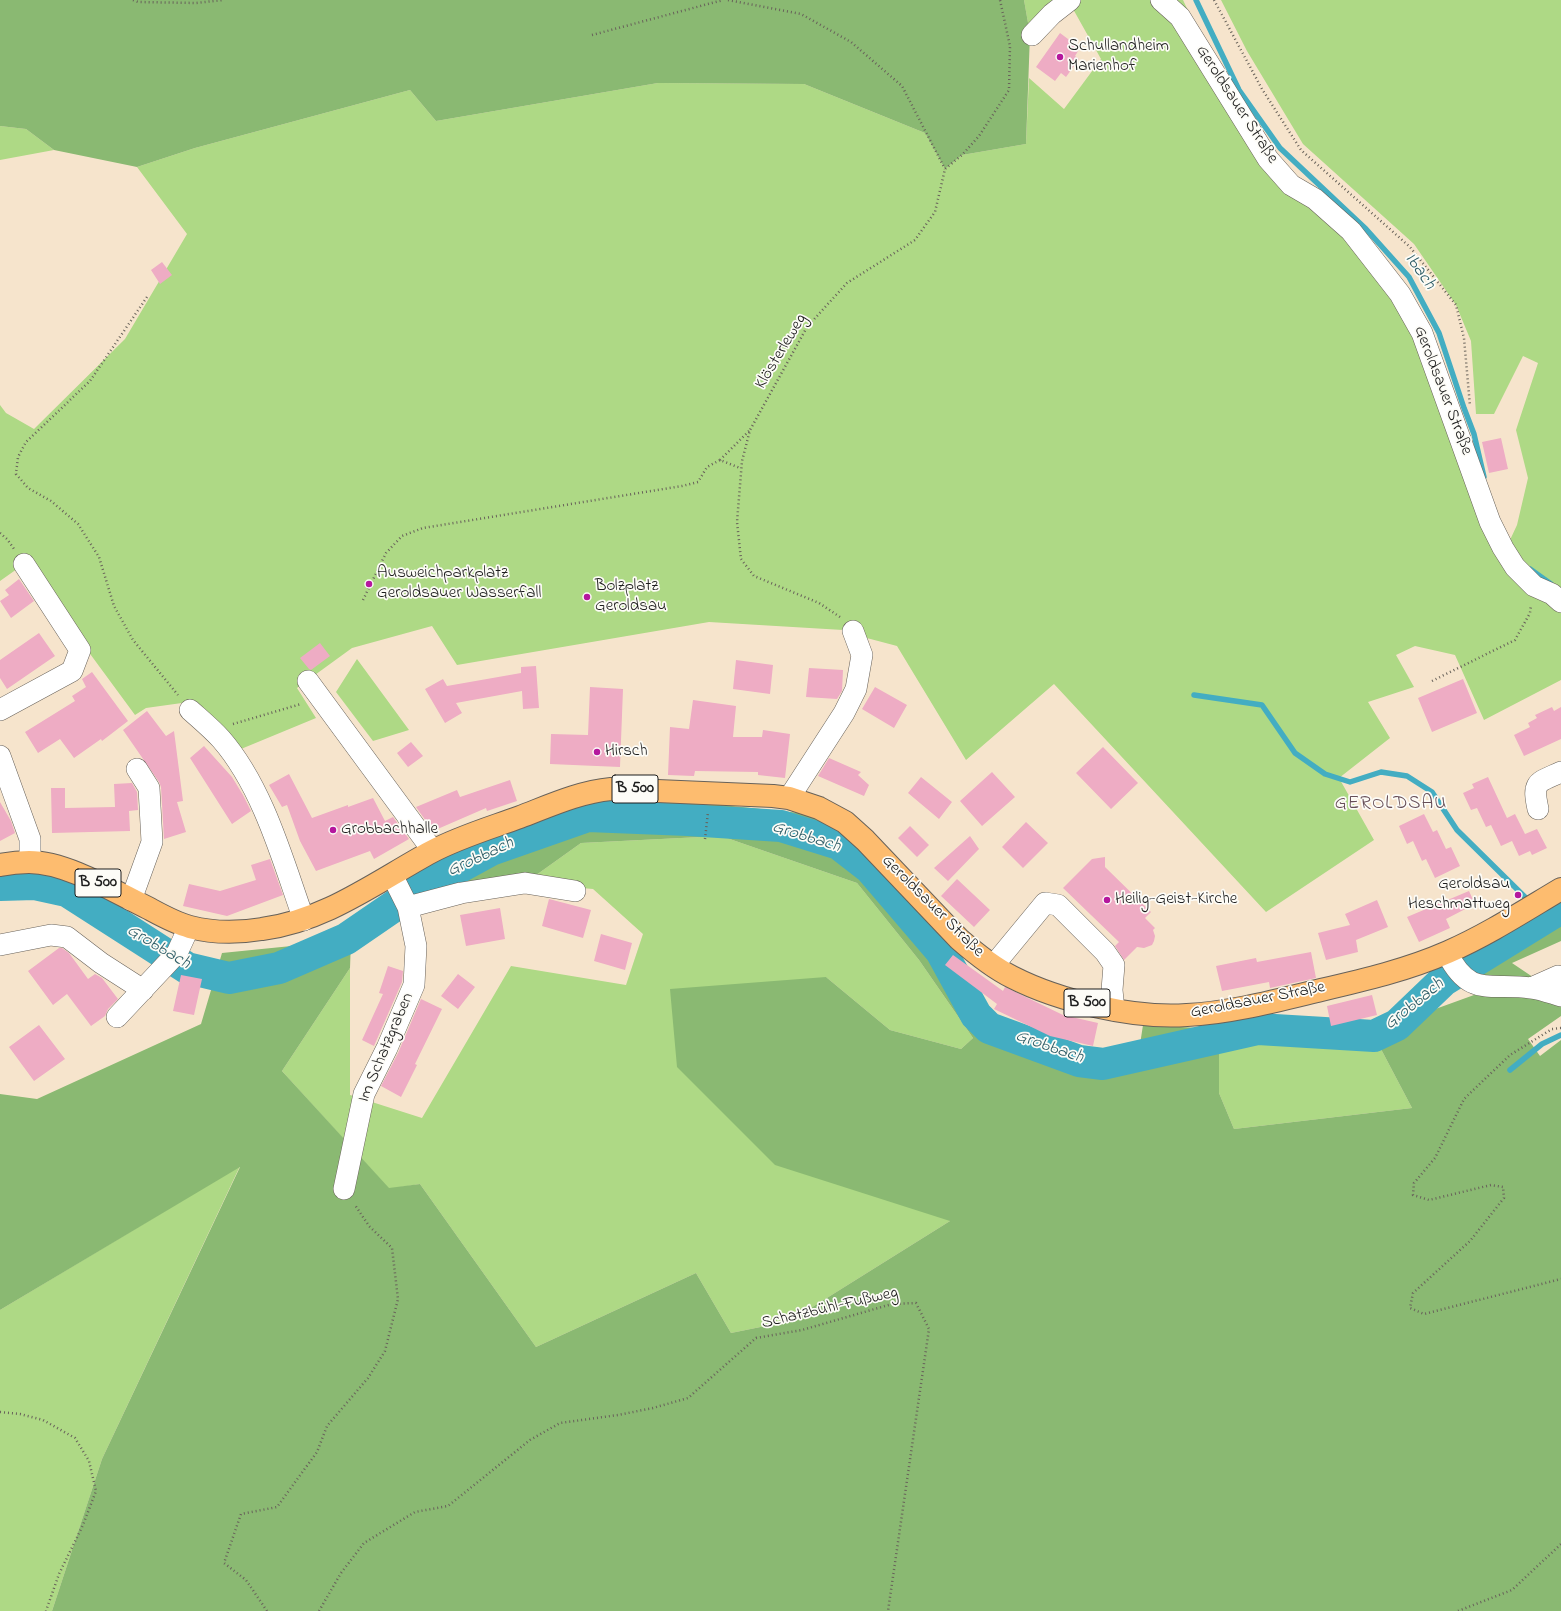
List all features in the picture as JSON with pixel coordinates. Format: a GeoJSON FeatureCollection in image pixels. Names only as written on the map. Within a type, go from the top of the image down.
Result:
{"type":"FeatureCollection","features":[{"type":"Feature","properties":{"kind":"main road","name":"Geroldsauer Straße"},"geometry":{"type":"LineString","coordinates":[[0,865],[30,862],[65,868],[171,920],[189,927],[223,932],[241,932],[304,920],[395,881],[433,851],[521,816],[585,793],[598,790],[630,789],[790,798],[805,802],[833,815],[855,830],[959,939],[993,966],[1011,976],[1062,997],[1114,1010],[1158,1016],[1188,1015],[1225,1011],[1450,960],[1472,941],[1561,889]]}},
{"type":"Feature","properties":{"kind":"street"},"geometry":{"type":"LineString","coordinates":[[1032,35],[1052,14],[1070,0]]}},
{"type":"Feature","properties":{"kind":"street","name":"Geroldsauer Straße"},"geometry":{"type":"LineString","coordinates":[[1161,0],[1180,17],[1268,159],[1291,185],[1315,199],[1351,230],[1400,294],[1422,333],[1490,522],[1503,548],[1515,567],[1534,586],[1552,594],[1561,602]]}},
{"type":"Feature","properties":{"kind":"street"},"geometry":{"type":"LineString","coordinates":[[0,710],[72,671],[80,650],[24,564]]}},
{"type":"Feature","properties":{"kind":"street"},"geometry":{"type":"LineString","coordinates":[[790,798],[844,713],[856,689],[862,655],[853,631]]}},
{"type":"Feature","properties":{"kind":"street"},"geometry":{"type":"LineString","coordinates":[[312,686],[433,851]]}},
{"type":"Feature","properties":{"kind":"street"},"geometry":{"type":"LineString","coordinates":[[190,710],[221,739],[246,774],[269,821],[304,920]]}},
{"type":"Feature","properties":{"kind":"street"},"geometry":{"type":"LineString","coordinates":[[0,756],[30,839],[30,862]]}},
{"type":"Feature","properties":{"kind":"street"},"geometry":{"type":"LineString","coordinates":[[131,900],[152,842],[149,788],[136,769]]}},
{"type":"Feature","properties":{"kind":"street"},"geometry":{"type":"LineString","coordinates":[[1538,809],[1535,792],[1539,782],[1561,772]]}},
{"type":"Feature","properties":{"kind":"street","name":"Im Schatzgraben"},"geometry":{"type":"LineString","coordinates":[[344,1189],[364,1094],[387,1048],[414,985],[416,946],[408,907],[395,881]]}},
{"type":"Feature","properties":{"kind":"street"},"geometry":{"type":"LineString","coordinates":[[408,907],[461,893],[526,883],[575,891]]}},
{"type":"Feature","properties":{"kind":"street"},"geometry":{"type":"LineString","coordinates":[[993,966],[1045,903],[1058,904],[1106,952],[1114,965],[1112,990],[1114,1010]]}},
{"type":"Feature","properties":{"kind":"street"},"geometry":{"type":"LineString","coordinates":[[117,1017],[170,960],[189,927]]}},
{"type":"Feature","properties":{"kind":"street"},"geometry":{"type":"LineString","coordinates":[[0,944],[51,935],[66,937],[143,990]]}},
{"type":"Feature","properties":{"kind":"street"},"geometry":{"type":"LineString","coordinates":[[1450,960],[1470,982],[1487,987],[1531,988],[1561,996]]}},
{"type":"Feature","properties":{"kind":"street"},"geometry":{"type":"LineString","coordinates":[[1531,988],[1558,976],[1561,977]]}},
{"type":"Feature","properties":{"kind":"path"},"geometry":{"type":"LineString","coordinates":[[133,0],[138,2],[196,3],[223,0]]}},
{"type":"Feature","properties":{"kind":"path"},"geometry":{"type":"LineString","coordinates":[[592,35],[723,0]]}},
{"type":"Feature","properties":{"kind":"path"},"geometry":{"type":"LineString","coordinates":[[728,0],[801,14],[851,42],[902,86],[945,169],[962,155],[979,136],[1009,90],[1010,46],[1000,0]]}},
{"type":"Feature","properties":{"kind":"path"},"geometry":{"type":"LineString","coordinates":[[1214,0],[1262,89],[1301,150],[1410,247],[1456,305],[1464,338],[1470,405]]}},
{"type":"Feature","properties":{"kind":"path","name":"Klösterleweg"},"geometry":{"type":"LineString","coordinates":[[853,631],[842,618],[819,603],[754,576],[741,559],[737,522],[740,468],[750,430],[807,327],[846,283],[915,240],[936,212],[945,169]]}},
{"type":"Feature","properties":{"kind":"path"},"geometry":{"type":"LineString","coordinates":[[147,297],[90,380],[26,442],[18,457],[16,474],[28,488],[51,501],[78,524],[99,557],[114,606],[134,640],[190,710]]}},
{"type":"Feature","properties":{"kind":"path"},"geometry":{"type":"LineString","coordinates":[[363,600],[386,553],[402,536],[423,528],[682,486],[698,482],[707,466],[720,460],[750,430]]}},
{"type":"Feature","properties":{"kind":"path"},"geometry":{"type":"LineString","coordinates":[[720,460],[740,468]]}},
{"type":"Feature","properties":{"kind":"path"},"geometry":{"type":"LineString","coordinates":[[1432,681],[1514,640],[1530,613],[1534,586]]}},
{"type":"Feature","properties":{"kind":"path"},"geometry":{"type":"LineString","coordinates":[[221,739],[232,724],[306,703],[312,686]]}},
{"type":"Feature","properties":{"kind":"path"},"geometry":{"type":"LineString","coordinates":[[705,839],[708,814]]}},
{"type":"Feature","properties":{"kind":"path"},"geometry":{"type":"LineString","coordinates":[[1561,1028],[1552,1029],[1510,1055],[1464,1099],[1435,1158],[1414,1183],[1413,1195],[1429,1200],[1491,1185],[1503,1187],[1504,1198],[1470,1241],[1413,1293],[1410,1308],[1424,1314],[1561,1279]]}},
{"type":"Feature","properties":{"kind":"path"},"geometry":{"type":"LineString","coordinates":[[267,1611],[246,1580],[224,1563],[241,1514],[277,1506],[317,1452],[327,1426],[368,1378],[385,1352],[398,1299],[392,1248],[369,1226],[344,1189]]}},
{"type":"Feature","properties":{"kind":"path","name":"Schatzbühl-Fußweg"},"geometry":{"type":"LineString","coordinates":[[320,1611],[341,1573],[364,1543],[415,1512],[448,1506],[530,1440],[560,1423],[618,1415],[653,1408],[688,1398],[756,1338],[802,1330],[892,1304],[916,1303],[929,1329],[888,1611]]}},
{"type":"Feature","properties":{"kind":"path"},"geometry":{"type":"LineString","coordinates":[[0,1412],[20,1414],[43,1420],[75,1438],[89,1461],[96,1491],[83,1525],[59,1574],[46,1611]]}},
{"type":"Feature","properties":{"kind":"path"},"geometry":{"type":"LineString","coordinates":[[1458,1611],[1512,1590],[1561,1544]]}},
{"type":"Feature","properties":{"kind":"green space"},"geometry":{"type":"Polygon","coordinates":[[[0,0],[1024,0],[1030,34],[1026,144],[962,155],[945,169],[925,133],[804,84],[658,83],[436,121],[410,90],[195,148],[137,167],[54,150],[26,129],[0,126],[0,0]]]}},
{"type":"Feature","properties":{"kind":"green space"},"geometry":{"type":"Polygon","coordinates":[[[1024,0],[1057,0],[1030,34],[1024,0]]]}},
{"type":"Feature","properties":{"kind":"green space"},"geometry":{"type":"Polygon","coordinates":[[[1068,0],[1183,0],[1256,154],[1369,244],[1430,326],[1490,522],[1510,540],[1517,525],[1528,478],[1516,430],[1538,363],[1523,356],[1494,414],[1476,414],[1471,341],[1456,305],[1414,244],[1303,144],[1247,51],[1221,0],[1561,0],[1561,680],[1484,720],[1455,655],[1415,646],[1396,655],[1414,687],[1368,702],[1390,738],[1339,778],[1374,840],[1266,912],[1054,684],[966,760],[897,646],[843,630],[709,622],[457,665],[432,626],[352,648],[297,688],[316,718],[241,749],[189,702],[146,708],[135,715],[24,564],[0,581],[0,405],[6,413],[34,429],[125,339],[187,234],[137,167],[195,148],[410,90],[436,121],[658,83],[804,84],[925,133],[945,169],[962,155],[1026,144],[1029,78],[1064,109],[1101,59],[1068,0]]]}},
{"type":"Feature","properties":{"kind":"green space"},"geometry":{"type":"Polygon","coordinates":[[[0,126],[26,129],[54,150],[0,160],[0,126]]]}},
{"type":"Feature","properties":{"kind":"green space"},"geometry":{"type":"Polygon","coordinates":[[[357,659],[409,730],[373,741],[336,692],[357,659]]]}},
{"type":"Feature","properties":{"kind":"green space"},"geometry":{"type":"Polygon","coordinates":[[[594,799],[712,804],[810,814],[852,842],[951,953],[963,983],[991,1021],[1098,1058],[1139,1051],[1143,1025],[1219,1029],[1219,1093],[1234,1129],[1412,1108],[1372,1032],[1474,995],[1469,952],[1561,898],[1561,941],[1512,963],[1561,996],[1561,1016],[1528,1039],[1540,1056],[1561,1040],[1561,1611],[52,1611],[102,1459],[240,1167],[0,1310],[0,1094],[37,1099],[201,1024],[222,953],[351,940],[350,968],[282,1071],[389,1188],[420,1184],[536,1347],[696,1273],[731,1333],[790,1321],[950,1221],[775,1165],[677,1067],[670,989],[826,977],[890,1030],[961,1049],[973,1038],[919,960],[857,883],[721,836],[581,843],[525,883],[461,893],[456,873],[541,836],[594,799]]]}},
{"type":"Feature","properties":{"kind":"green space"},"geometry":{"type":"Polygon","coordinates":[[[721,836],[857,883],[919,960],[973,1038],[961,1049],[890,1030],[826,977],[950,1221],[790,1321],[731,1333],[696,1273],[536,1347],[420,1184],[389,1189],[282,1071],[350,968],[350,1095],[422,1118],[511,966],[626,985],[643,934],[593,889],[525,883],[581,843],[721,836]]]}},
{"type":"Feature","properties":{"kind":"green space"},"geometry":{"type":"Polygon","coordinates":[[[1269,1023],[1372,1032],[1412,1108],[1234,1129],[1219,1093],[1219,1029],[1269,1023]]]}},
{"type":"Feature","properties":{"kind":"green space"},"geometry":{"type":"Polygon","coordinates":[[[240,1166],[102,1459],[52,1611],[0,1611],[0,1310],[240,1166]]]}},
{"type":"Feature","properties":{"kind":"building","name":"Schullandheim Marienhof"},"geometry":{"type":"Polygon","coordinates":[[[1060,33],[1080,48],[1075,56],[1079,59],[1066,77],[1061,73],[1055,81],[1036,67],[1060,33]]]}},
{"type":"Feature","properties":{"kind":"building"},"geometry":{"type":"Polygon","coordinates":[[[162,262],[172,275],[160,284],[151,270],[162,262]]]}},
{"type":"Feature","properties":{"kind":"building"},"geometry":{"type":"Polygon","coordinates":[[[1501,438],[1508,469],[1489,473],[1482,442],[1501,438]]]}},
{"type":"Feature","properties":{"kind":"building"},"geometry":{"type":"Polygon","coordinates":[[[19,579],[34,601],[11,618],[0,601],[9,595],[5,590],[19,579]]]}},
{"type":"Feature","properties":{"kind":"building"},"geometry":{"type":"Polygon","coordinates":[[[39,633],[55,656],[7,689],[0,678],[0,660],[39,633]]]}},
{"type":"Feature","properties":{"kind":"building"},"geometry":{"type":"Polygon","coordinates":[[[320,643],[330,656],[311,670],[300,658],[320,643]]]}},
{"type":"Feature","properties":{"kind":"building"},"geometry":{"type":"Polygon","coordinates":[[[736,660],[773,665],[770,694],[733,689],[736,660]]]}},
{"type":"Feature","properties":{"kind":"building"},"geometry":{"type":"Polygon","coordinates":[[[536,666],[539,708],[523,709],[522,691],[456,703],[462,713],[445,723],[425,689],[443,679],[447,686],[521,673],[521,667],[536,666]]]}},
{"type":"Feature","properties":{"kind":"building"},"geometry":{"type":"Polygon","coordinates":[[[809,668],[843,670],[842,691],[837,699],[806,697],[809,668]]]}},
{"type":"Feature","properties":{"kind":"building"},"geometry":{"type":"Polygon","coordinates":[[[92,672],[128,721],[102,741],[101,739],[74,758],[60,739],[38,753],[25,732],[75,701],[72,696],[86,687],[82,679],[92,672]]]}},
{"type":"Feature","properties":{"kind":"building"},"geometry":{"type":"Polygon","coordinates":[[[1463,679],[1477,713],[1432,732],[1418,698],[1463,679]]]}},
{"type":"Feature","properties":{"kind":"building"},"geometry":{"type":"Polygon","coordinates":[[[590,687],[623,689],[620,767],[550,764],[551,734],[588,735],[590,687]]]}},
{"type":"Feature","properties":{"kind":"building"},"geometry":{"type":"Polygon","coordinates":[[[875,687],[907,705],[894,728],[862,709],[875,687]]]}},
{"type":"Feature","properties":{"kind":"building"},"geometry":{"type":"Polygon","coordinates":[[[693,700],[736,706],[733,737],[762,737],[763,730],[790,734],[785,778],[758,775],[758,772],[695,771],[694,776],[668,775],[670,727],[689,729],[693,700]]]}},
{"type":"Feature","properties":{"kind":"building"},"geometry":{"type":"Polygon","coordinates":[[[1552,707],[1554,711],[1561,707],[1561,739],[1524,756],[1514,735],[1530,727],[1528,723],[1537,718],[1535,715],[1552,707]]]}},
{"type":"Feature","properties":{"kind":"building"},"geometry":{"type":"Polygon","coordinates":[[[147,711],[166,736],[174,731],[183,801],[177,802],[186,832],[164,839],[161,787],[123,730],[147,711]]]}},
{"type":"Feature","properties":{"kind":"building"},"geometry":{"type":"Polygon","coordinates":[[[411,742],[423,756],[408,767],[397,753],[411,742]]]}},
{"type":"Feature","properties":{"kind":"building"},"geometry":{"type":"Polygon","coordinates":[[[204,746],[232,777],[251,811],[232,824],[190,758],[204,746]]]}},
{"type":"Feature","properties":{"kind":"building"},"geometry":{"type":"Polygon","coordinates":[[[1103,747],[1138,783],[1111,809],[1076,773],[1103,747]]]}},
{"type":"Feature","properties":{"kind":"building"},"geometry":{"type":"Polygon","coordinates":[[[829,758],[861,772],[858,775],[869,785],[864,796],[818,776],[829,758]]]}},
{"type":"Feature","properties":{"kind":"building"},"geometry":{"type":"Polygon","coordinates":[[[992,772],[1015,797],[982,826],[960,801],[992,772]]]}},
{"type":"Feature","properties":{"kind":"building","name":"Grobbachhalle"},"geometry":{"type":"Polygon","coordinates":[[[289,774],[312,818],[373,798],[385,821],[393,817],[409,839],[374,859],[370,851],[316,871],[300,841],[287,805],[282,807],[269,785],[289,774]]]}},
{"type":"Feature","properties":{"kind":"building"},"geometry":{"type":"Polygon","coordinates":[[[921,777],[952,802],[939,819],[908,793],[921,777]]]}},
{"type":"Feature","properties":{"kind":"building"},"geometry":{"type":"Polygon","coordinates":[[[1488,777],[1507,818],[1515,814],[1525,834],[1537,829],[1547,848],[1532,855],[1530,851],[1519,856],[1512,841],[1501,846],[1491,825],[1486,827],[1477,808],[1471,810],[1463,793],[1474,788],[1472,784],[1488,777]]]}},
{"type":"Feature","properties":{"kind":"building"},"geometry":{"type":"Polygon","coordinates":[[[510,780],[517,801],[487,811],[486,808],[433,831],[416,807],[457,790],[460,797],[510,780]]]}},
{"type":"Feature","properties":{"kind":"building"},"geometry":{"type":"Polygon","coordinates":[[[132,783],[137,792],[138,810],[129,811],[130,831],[52,833],[51,788],[65,788],[65,808],[115,807],[114,784],[132,783]]]}},
{"type":"Feature","properties":{"kind":"building"},"geometry":{"type":"Polygon","coordinates":[[[0,802],[11,821],[15,833],[0,841],[0,802]]]}},
{"type":"Feature","properties":{"kind":"building"},"geometry":{"type":"Polygon","coordinates":[[[1424,814],[1433,832],[1437,830],[1446,849],[1451,847],[1460,866],[1435,878],[1426,859],[1422,861],[1413,841],[1407,844],[1399,826],[1424,814]]]}},
{"type":"Feature","properties":{"kind":"building"},"geometry":{"type":"Polygon","coordinates":[[[1026,822],[1048,843],[1023,868],[1002,847],[1026,822]]]}},
{"type":"Feature","properties":{"kind":"building"},"geometry":{"type":"Polygon","coordinates":[[[910,826],[929,845],[917,857],[898,838],[910,826]]]}},
{"type":"Feature","properties":{"kind":"building"},"geometry":{"type":"Polygon","coordinates":[[[970,836],[979,849],[948,881],[934,868],[970,836]]]}},
{"type":"Feature","properties":{"kind":"building","name":"Heilig-Geist-Kirche"},"geometry":{"type":"Polygon","coordinates":[[[1105,857],[1105,867],[1151,912],[1145,918],[1155,928],[1153,930],[1155,936],[1152,945],[1144,948],[1137,947],[1124,960],[1115,946],[1119,942],[1063,888],[1092,859],[1105,857]]]}},
{"type":"Feature","properties":{"kind":"building"},"geometry":{"type":"Polygon","coordinates":[[[270,859],[283,895],[227,916],[183,906],[189,884],[220,891],[256,880],[251,865],[270,859]]]}},
{"type":"Feature","properties":{"kind":"building"},"geometry":{"type":"Polygon","coordinates":[[[957,879],[990,910],[974,927],[941,896],[957,879]]]}},
{"type":"Feature","properties":{"kind":"building"},"geometry":{"type":"Polygon","coordinates":[[[1469,891],[1475,904],[1446,919],[1450,928],[1419,942],[1407,917],[1469,891]]]}},
{"type":"Feature","properties":{"kind":"building"},"geometry":{"type":"Polygon","coordinates":[[[549,899],[591,910],[583,938],[542,926],[549,899]]]}},
{"type":"Feature","properties":{"kind":"building"},"geometry":{"type":"Polygon","coordinates":[[[1377,900],[1388,927],[1356,940],[1358,952],[1326,960],[1318,933],[1350,925],[1345,914],[1377,900]]]}},
{"type":"Feature","properties":{"kind":"building"},"geometry":{"type":"Polygon","coordinates":[[[500,908],[505,939],[466,946],[460,915],[500,908]]]}},
{"type":"Feature","properties":{"kind":"building"},"geometry":{"type":"Polygon","coordinates":[[[601,934],[632,943],[625,970],[594,961],[601,934]]]}},
{"type":"Feature","properties":{"kind":"building"},"geometry":{"type":"Polygon","coordinates":[[[59,948],[62,948],[69,953],[88,979],[95,974],[102,978],[118,999],[108,1009],[105,1016],[91,1026],[67,994],[53,1005],[28,971],[59,948]]]}},
{"type":"Feature","properties":{"kind":"building"},"geometry":{"type":"Polygon","coordinates":[[[1311,952],[1316,978],[1270,988],[1269,982],[1222,991],[1216,966],[1256,958],[1257,962],[1311,952]]]}},
{"type":"Feature","properties":{"kind":"building"},"geometry":{"type":"Polygon","coordinates":[[[953,955],[1003,991],[1005,987],[1063,1015],[1098,1023],[1093,1046],[1050,1036],[994,1009],[997,1004],[945,965],[953,955]]]}},
{"type":"Feature","properties":{"kind":"building"},"geometry":{"type":"Polygon","coordinates":[[[388,966],[403,971],[402,982],[374,1046],[362,1040],[383,994],[379,993],[388,966]]]}},
{"type":"Feature","properties":{"kind":"building"},"geometry":{"type":"Polygon","coordinates":[[[458,974],[475,987],[458,1009],[441,996],[458,974]]]}},
{"type":"Feature","properties":{"kind":"building"},"geometry":{"type":"Polygon","coordinates":[[[181,975],[202,979],[194,1015],[173,1011],[181,975]]]}},
{"type":"Feature","properties":{"kind":"building"},"geometry":{"type":"Polygon","coordinates":[[[1372,995],[1377,1015],[1331,1026],[1327,1006],[1372,995]]]}},
{"type":"Feature","properties":{"kind":"building"},"geometry":{"type":"Polygon","coordinates":[[[421,999],[442,1009],[415,1064],[417,1065],[401,1097],[381,1086],[398,1053],[421,999]]]}},
{"type":"Feature","properties":{"kind":"building"},"geometry":{"type":"Polygon","coordinates":[[[39,1025],[65,1059],[34,1081],[9,1047],[39,1025]]]}},
{"type":"Feature","properties":{"kind":"waterway","name":"Ibach"},"geometry":{"type":"LineString","coordinates":[[1196,0],[1239,90],[1280,148],[1366,229],[1409,277],[1439,333],[1474,434],[1484,477]]}},
{"type":"Feature","properties":{"kind":"waterway","name":"Ibach"},"geometry":{"type":"LineString","coordinates":[[1530,569],[1551,584]]}},
{"type":"Feature","properties":{"kind":"waterway"},"geometry":{"type":"LineString","coordinates":[[1194,695],[1262,705],[1295,753],[1325,774],[1350,782],[1381,772],[1407,776],[1432,792],[1457,830],[1527,899]]}},
{"type":"Feature","properties":{"kind":"waterway","name":"Grobbach"},"geometry":{"type":"LineString","coordinates":[[0,885],[35,884],[67,891],[187,968],[229,978],[279,968],[346,939],[416,891],[491,850],[588,816],[781,826],[839,844],[870,868],[941,951],[976,1015],[989,1028],[1079,1061],[1103,1064],[1258,1029],[1374,1036],[1397,1025],[1444,980],[1561,908]]}},
{"type":"Feature","properties":{"kind":"waterway"},"geometry":{"type":"LineString","coordinates":[[1537,912],[1542,919]]}},
{"type":"Feature","properties":{"kind":"waterway"},"geometry":{"type":"LineString","coordinates":[[1510,1070],[1542,1044],[1561,1035]]}},
{"type":"Feature","properties":{"kind":"place","name":"Schullandheim Marienhof"},"geometry":{"type":"Point","coordinates":[1060,57]}},
{"type":"Feature","properties":{"kind":"place","name":"Ausweichparkplatz Geroldsauer Wasserfall"},"geometry":{"type":"Point","coordinates":[369,584]}},
{"type":"Feature","properties":{"kind":"place","name":"Bolzplatz Geroldsau"},"geometry":{"type":"Point","coordinates":[587,597]}},
{"type":"Feature","properties":{"kind":"place","name":"Hirsch"},"geometry":{"type":"Point","coordinates":[597,752]}},
{"type":"Feature","properties":{"kind":"place","name":"Grobbachhalle"},"geometry":{"type":"Point","coordinates":[333,830]}},
{"type":"Feature","properties":{"kind":"place","name":"Geroldsau Heschmattweg"},"geometry":{"type":"Point","coordinates":[1518,895]}},
{"type":"Feature","properties":{"kind":"place","name":"Heilig-Geist-Kirche"},"geometry":{"type":"Point","coordinates":[1107,900]}},
{"type":"Feature","properties":{"kind":"district","name":"GEROLDSAU"},"geometry":{"type":"Point","coordinates":[1391,805]}}]}
